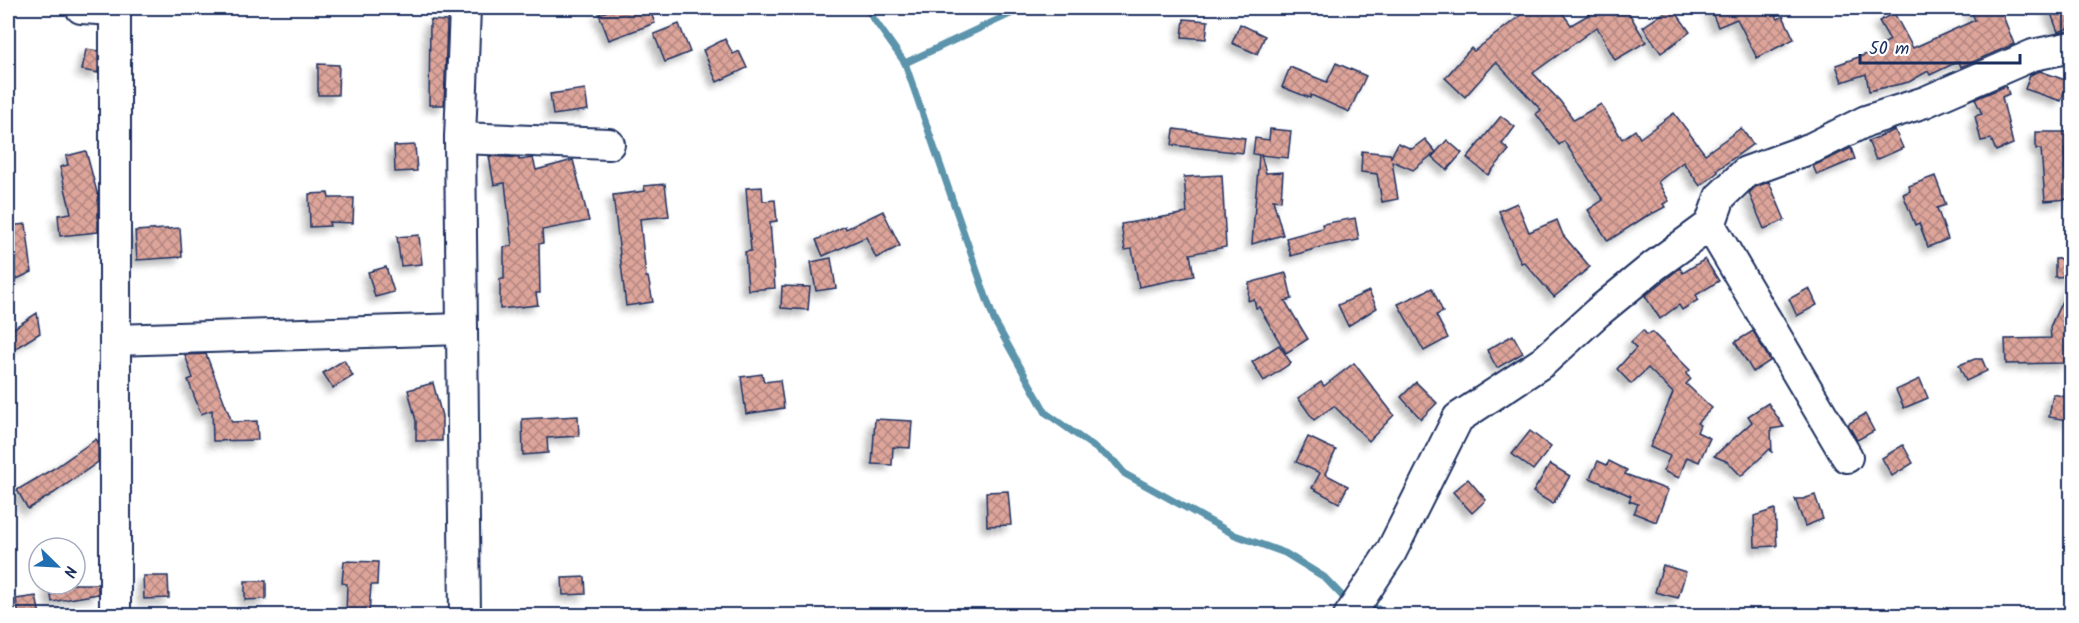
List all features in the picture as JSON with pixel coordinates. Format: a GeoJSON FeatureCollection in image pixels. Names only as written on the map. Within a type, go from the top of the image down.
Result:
{"type":"FeatureCollection","features":[{"type":"Feature","properties":{"kind":"street"},"geometry":{"type":"LineString","coordinates":[[81,8],[115,9],[115,615]]}},
{"type":"Feature","properties":{"kind":"street"},"geometry":{"type":"LineString","coordinates":[[465,8],[460,138],[465,615]]}},
{"type":"Feature","properties":{"kind":"street"},"geometry":{"type":"LineString","coordinates":[[1349,615],[1391,552],[1458,418],[1544,362],[1598,312],[1654,266],[1696,238],[1710,225],[1720,197],[1746,172],[1812,148],[1866,121],[1925,102],[2034,55],[2072,47]]}},
{"type":"Feature","properties":{"kind":"street"},"geometry":{"type":"LineString","coordinates":[[460,138],[609,144]]}},
{"type":"Feature","properties":{"kind":"street"},"geometry":{"type":"LineString","coordinates":[[1710,225],[1847,458]]}},
{"type":"Feature","properties":{"kind":"street"},"geometry":{"type":"LineString","coordinates":[[115,340],[462,328]]}},
{"type":"Feature","properties":{"kind":"building"},"geometry":{"type":"Polygon","coordinates":[[[617,8],[649,8],[655,23],[609,40],[599,14],[617,8]]]}},
{"type":"Feature","properties":{"kind":"building"},"geometry":{"type":"Polygon","coordinates":[[[1530,8],[1559,8],[1571,25],[1600,8],[1626,8],[1646,42],[1615,60],[1597,27],[1533,73],[1560,101],[1574,120],[1601,104],[1622,139],[1635,130],[1640,138],[1674,113],[1705,154],[1741,128],[1753,144],[1717,170],[1718,172],[1700,186],[1683,162],[1658,182],[1669,201],[1663,204],[1665,207],[1648,215],[1608,241],[1588,210],[1603,200],[1564,141],[1559,145],[1536,114],[1541,110],[1496,62],[1465,97],[1445,78],[1471,48],[1474,51],[1530,8]]]}},
{"type":"Feature","properties":{"kind":"building"},"geometry":{"type":"Polygon","coordinates":[[[1671,8],[1690,32],[1661,53],[1643,27],[1671,8]]]}},
{"type":"Feature","properties":{"kind":"building"},"geometry":{"type":"Polygon","coordinates":[[[1710,8],[1772,8],[1778,19],[1783,16],[1794,39],[1757,58],[1737,19],[1718,27],[1710,8]]]}},
{"type":"Feature","properties":{"kind":"building"},"geometry":{"type":"Polygon","coordinates":[[[1970,8],[2000,8],[2014,44],[1961,67],[1959,61],[1930,75],[1928,71],[1909,82],[1869,91],[1866,74],[1842,82],[1836,65],[1884,48],[1882,45],[1890,40],[1879,21],[1894,13],[1913,48],[1975,20],[1970,8]]]}},
{"type":"Feature","properties":{"kind":"building"},"geometry":{"type":"Polygon","coordinates":[[[2049,8],[2072,8],[2072,27],[2058,32],[2049,8]]]}},
{"type":"Feature","properties":{"kind":"building"},"geometry":{"type":"Polygon","coordinates":[[[1184,19],[1208,21],[1206,39],[1182,37],[1184,19]]]}},
{"type":"Feature","properties":{"kind":"building"},"geometry":{"type":"Polygon","coordinates":[[[430,20],[447,21],[444,105],[429,105],[430,20]]]}},
{"type":"Feature","properties":{"kind":"building"},"geometry":{"type":"Polygon","coordinates":[[[679,24],[690,52],[665,62],[654,34],[679,24]]]}},
{"type":"Feature","properties":{"kind":"building"},"geometry":{"type":"Polygon","coordinates":[[[1240,24],[1265,36],[1257,54],[1232,43],[1240,24]]]}},
{"type":"Feature","properties":{"kind":"building"},"geometry":{"type":"Polygon","coordinates":[[[725,39],[733,54],[739,51],[747,68],[717,82],[703,50],[725,39]]]}},
{"type":"Feature","properties":{"kind":"building"},"geometry":{"type":"Polygon","coordinates":[[[86,49],[98,51],[98,73],[82,70],[86,49]]]}},
{"type":"Feature","properties":{"kind":"building"},"geometry":{"type":"Polygon","coordinates":[[[1336,63],[1366,76],[1349,112],[1311,95],[1310,98],[1282,87],[1290,67],[1327,82],[1336,63]]]}},
{"type":"Feature","properties":{"kind":"building"},"geometry":{"type":"Polygon","coordinates":[[[318,64],[339,65],[338,95],[318,95],[318,64]]]}},
{"type":"Feature","properties":{"kind":"building"},"geometry":{"type":"Polygon","coordinates":[[[2040,71],[2068,81],[2061,101],[2025,89],[2030,75],[2040,71]]]}},
{"type":"Feature","properties":{"kind":"building"},"geometry":{"type":"Polygon","coordinates":[[[2006,86],[2009,94],[2002,97],[2013,144],[1996,151],[1991,139],[1981,141],[1975,116],[1982,114],[1975,99],[2006,86]]]}},
{"type":"Feature","properties":{"kind":"building"},"geometry":{"type":"Polygon","coordinates":[[[585,89],[588,110],[553,115],[550,94],[585,89]]]}},
{"type":"Feature","properties":{"kind":"building"},"geometry":{"type":"Polygon","coordinates":[[[1501,116],[1515,127],[1502,144],[1509,150],[1488,175],[1467,158],[1501,116]]]}},
{"type":"Feature","properties":{"kind":"building"},"geometry":{"type":"Polygon","coordinates":[[[1174,129],[1245,138],[1243,153],[1172,145],[1174,129]]]}},
{"type":"Feature","properties":{"kind":"building"},"geometry":{"type":"Polygon","coordinates":[[[1270,129],[1291,131],[1288,158],[1261,155],[1266,173],[1283,172],[1281,201],[1273,200],[1283,235],[1252,244],[1259,155],[1253,154],[1255,138],[1269,140],[1270,129]]]}},
{"type":"Feature","properties":{"kind":"building"},"geometry":{"type":"Polygon","coordinates":[[[1895,130],[1903,148],[1876,160],[1868,141],[1895,130]]]}},
{"type":"Feature","properties":{"kind":"building"},"geometry":{"type":"Polygon","coordinates":[[[2036,132],[2072,132],[2072,148],[2064,148],[2068,199],[2045,201],[2041,149],[2036,149],[2036,132]]]}},
{"type":"Feature","properties":{"kind":"building"},"geometry":{"type":"Polygon","coordinates":[[[1425,139],[1436,152],[1413,170],[1392,161],[1398,199],[1382,202],[1377,174],[1361,172],[1362,151],[1390,154],[1391,157],[1398,143],[1412,149],[1425,139]]]}},
{"type":"Feature","properties":{"kind":"building"},"geometry":{"type":"Polygon","coordinates":[[[1447,140],[1462,153],[1447,170],[1432,157],[1447,140]]]}},
{"type":"Feature","properties":{"kind":"building"},"geometry":{"type":"Polygon","coordinates":[[[415,145],[417,171],[395,172],[394,146],[415,145]]]}},
{"type":"Feature","properties":{"kind":"building"},"geometry":{"type":"Polygon","coordinates":[[[1851,148],[1855,159],[1817,175],[1813,166],[1851,148]]]}},
{"type":"Feature","properties":{"kind":"building"},"geometry":{"type":"Polygon","coordinates":[[[86,151],[98,196],[98,232],[60,236],[58,215],[71,213],[60,167],[68,165],[66,156],[86,151]]]}},
{"type":"Feature","properties":{"kind":"building"},"geometry":{"type":"Polygon","coordinates":[[[489,156],[519,158],[519,160],[533,158],[536,170],[573,160],[589,221],[542,230],[543,243],[539,244],[540,293],[536,293],[538,305],[500,309],[500,279],[504,279],[504,247],[512,246],[505,183],[494,185],[489,156]]]}},
{"type":"Feature","properties":{"kind":"building"},"geometry":{"type":"Polygon","coordinates":[[[1222,175],[1226,247],[1190,254],[1194,276],[1139,287],[1132,249],[1125,250],[1121,224],[1187,213],[1184,177],[1222,175]]]}},
{"type":"Feature","properties":{"kind":"building"},"geometry":{"type":"Polygon","coordinates":[[[1935,176],[1946,205],[1937,208],[1948,239],[1928,247],[1919,223],[1915,225],[1903,194],[1910,191],[1909,186],[1935,176]]]}},
{"type":"Feature","properties":{"kind":"building"},"geometry":{"type":"Polygon","coordinates":[[[1769,182],[1785,220],[1764,229],[1749,193],[1755,187],[1769,182]]]}},
{"type":"Feature","properties":{"kind":"building"},"geometry":{"type":"Polygon","coordinates":[[[665,184],[669,216],[640,219],[646,277],[648,277],[653,302],[626,306],[613,195],[645,191],[644,186],[665,184]]]}},
{"type":"Feature","properties":{"kind":"building"},"geometry":{"type":"Polygon","coordinates":[[[762,187],[763,201],[775,200],[777,221],[770,222],[775,288],[748,290],[745,252],[751,251],[746,188],[762,187]]]}},
{"type":"Feature","properties":{"kind":"building"},"geometry":{"type":"Polygon","coordinates":[[[328,193],[329,198],[354,198],[353,223],[329,222],[330,226],[310,227],[309,194],[328,193]]]}},
{"type":"Feature","properties":{"kind":"building"},"geometry":{"type":"Polygon","coordinates":[[[1517,203],[1529,232],[1557,220],[1563,235],[1590,267],[1554,297],[1524,262],[1521,263],[1499,211],[1517,203]]]}},
{"type":"Feature","properties":{"kind":"building"},"geometry":{"type":"Polygon","coordinates":[[[883,211],[900,246],[876,258],[866,237],[823,256],[816,240],[845,226],[846,229],[883,211]]]}},
{"type":"Feature","properties":{"kind":"building"},"geometry":{"type":"Polygon","coordinates":[[[1355,218],[1359,240],[1321,247],[1291,256],[1286,238],[1323,228],[1322,224],[1355,218]]]}},
{"type":"Feature","properties":{"kind":"building"},"geometry":{"type":"Polygon","coordinates":[[[26,224],[32,272],[8,283],[8,226],[26,224]]]}},
{"type":"Feature","properties":{"kind":"building"},"geometry":{"type":"Polygon","coordinates":[[[180,228],[182,257],[137,260],[135,231],[180,228]]]}},
{"type":"Feature","properties":{"kind":"building"},"geometry":{"type":"Polygon","coordinates":[[[419,235],[422,264],[401,266],[397,237],[419,235]]]}},
{"type":"Feature","properties":{"kind":"building"},"geometry":{"type":"Polygon","coordinates":[[[831,258],[836,288],[816,291],[811,262],[831,258]]]}},
{"type":"Feature","properties":{"kind":"building"},"geometry":{"type":"Polygon","coordinates":[[[2072,258],[2072,276],[2055,277],[2055,259],[2072,258]]]}},
{"type":"Feature","properties":{"kind":"building"},"geometry":{"type":"Polygon","coordinates":[[[1705,259],[1719,281],[1696,295],[1698,300],[1682,310],[1679,305],[1660,319],[1645,296],[1680,268],[1683,273],[1705,259]]]}},
{"type":"Feature","properties":{"kind":"building"},"geometry":{"type":"Polygon","coordinates":[[[386,267],[394,292],[375,297],[368,272],[386,267]]]}},
{"type":"Feature","properties":{"kind":"building"},"geometry":{"type":"Polygon","coordinates":[[[1286,273],[1292,299],[1285,301],[1308,339],[1286,353],[1259,307],[1256,308],[1254,299],[1248,301],[1249,283],[1286,273]]]}},
{"type":"Feature","properties":{"kind":"building"},"geometry":{"type":"Polygon","coordinates":[[[2072,279],[2072,359],[2065,359],[2065,363],[2006,364],[2005,339],[2051,338],[2050,327],[2072,279]]]}},
{"type":"Feature","properties":{"kind":"building"},"geometry":{"type":"Polygon","coordinates":[[[782,286],[810,287],[808,310],[781,308],[782,286]]]}},
{"type":"Feature","properties":{"kind":"building"},"geometry":{"type":"Polygon","coordinates":[[[1432,288],[1443,312],[1436,315],[1448,338],[1424,351],[1398,304],[1432,288]]]}},
{"type":"Feature","properties":{"kind":"building"},"geometry":{"type":"Polygon","coordinates":[[[1809,288],[1817,305],[1797,316],[1789,299],[1809,288]]]}},
{"type":"Feature","properties":{"kind":"building"},"geometry":{"type":"Polygon","coordinates":[[[1369,291],[1377,308],[1348,326],[1338,305],[1369,291]]]}},
{"type":"Feature","properties":{"kind":"building"},"geometry":{"type":"Polygon","coordinates":[[[37,313],[40,333],[8,353],[8,332],[37,313]]]}},
{"type":"Feature","properties":{"kind":"building"},"geometry":{"type":"Polygon","coordinates":[[[1643,330],[1647,335],[1652,332],[1690,370],[1686,374],[1691,379],[1686,384],[1712,408],[1697,423],[1700,425],[1697,432],[1710,438],[1699,462],[1687,457],[1679,478],[1663,471],[1670,456],[1650,447],[1673,393],[1648,368],[1631,384],[1617,369],[1636,348],[1631,342],[1643,330]]]}},
{"type":"Feature","properties":{"kind":"building"},"geometry":{"type":"Polygon","coordinates":[[[1753,331],[1770,361],[1753,372],[1735,342],[1753,331]]]}},
{"type":"Feature","properties":{"kind":"building"},"geometry":{"type":"Polygon","coordinates":[[[1513,335],[1523,353],[1497,368],[1487,350],[1513,335]]]}},
{"type":"Feature","properties":{"kind":"building"},"geometry":{"type":"Polygon","coordinates":[[[1279,345],[1291,363],[1264,381],[1252,362],[1279,345]]]}},
{"type":"Feature","properties":{"kind":"building"},"geometry":{"type":"Polygon","coordinates":[[[206,354],[232,422],[257,421],[258,440],[213,441],[212,410],[201,414],[188,380],[193,378],[185,355],[206,354]]]}},
{"type":"Feature","properties":{"kind":"building"},"geometry":{"type":"Polygon","coordinates":[[[1982,359],[1987,371],[1966,381],[1959,365],[1982,359]]]}},
{"type":"Feature","properties":{"kind":"building"},"geometry":{"type":"Polygon","coordinates":[[[344,360],[353,376],[333,388],[323,373],[344,360]]]}},
{"type":"Feature","properties":{"kind":"building"},"geometry":{"type":"Polygon","coordinates":[[[1354,363],[1394,415],[1369,441],[1334,406],[1314,420],[1298,398],[1321,382],[1324,386],[1354,363]]]}},
{"type":"Feature","properties":{"kind":"building"},"geometry":{"type":"Polygon","coordinates":[[[762,374],[764,382],[780,380],[784,408],[746,414],[741,377],[762,374]]]}},
{"type":"Feature","properties":{"kind":"building"},"geometry":{"type":"Polygon","coordinates":[[[1920,379],[1928,398],[1904,408],[1896,390],[1920,379]]]}},
{"type":"Feature","properties":{"kind":"building"},"geometry":{"type":"Polygon","coordinates":[[[1416,382],[1437,403],[1421,419],[1401,397],[1416,382]]]}},
{"type":"Feature","properties":{"kind":"building"},"geometry":{"type":"Polygon","coordinates":[[[433,383],[442,416],[442,441],[416,441],[416,421],[408,390],[433,383]]]}},
{"type":"Feature","properties":{"kind":"building"},"geometry":{"type":"Polygon","coordinates":[[[2053,394],[2071,398],[2067,420],[2049,417],[2053,394]]]}},
{"type":"Feature","properties":{"kind":"building"},"geometry":{"type":"Polygon","coordinates":[[[1768,403],[1784,427],[1771,429],[1772,453],[1770,449],[1741,476],[1728,462],[1714,456],[1752,422],[1748,416],[1768,403]]]}},
{"type":"Feature","properties":{"kind":"building"},"geometry":{"type":"Polygon","coordinates":[[[1865,414],[1874,431],[1857,440],[1848,424],[1865,414]]]}},
{"type":"Feature","properties":{"kind":"building"},"geometry":{"type":"Polygon","coordinates":[[[578,416],[579,436],[547,438],[548,453],[523,455],[522,419],[578,416]]]}},
{"type":"Feature","properties":{"kind":"building"},"geometry":{"type":"Polygon","coordinates":[[[875,419],[912,421],[910,448],[893,447],[892,465],[872,464],[875,419]]]}},
{"type":"Feature","properties":{"kind":"building"},"geometry":{"type":"Polygon","coordinates":[[[1530,431],[1551,447],[1533,470],[1512,454],[1530,431]]]}},
{"type":"Feature","properties":{"kind":"building"},"geometry":{"type":"Polygon","coordinates":[[[1308,437],[1336,450],[1325,474],[1348,486],[1339,503],[1312,488],[1320,473],[1296,462],[1308,437]]]}},
{"type":"Feature","properties":{"kind":"building"},"geometry":{"type":"Polygon","coordinates":[[[96,439],[98,462],[28,509],[17,490],[56,467],[96,439]]]}},
{"type":"Feature","properties":{"kind":"building"},"geometry":{"type":"Polygon","coordinates":[[[1903,445],[1913,463],[1892,476],[1882,458],[1903,445]]]}},
{"type":"Feature","properties":{"kind":"building"},"geometry":{"type":"Polygon","coordinates":[[[1598,461],[1607,465],[1609,461],[1627,470],[1625,474],[1668,490],[1656,522],[1634,513],[1638,504],[1629,501],[1631,496],[1590,478],[1598,461]]]}},
{"type":"Feature","properties":{"kind":"building"},"geometry":{"type":"Polygon","coordinates":[[[1550,464],[1570,476],[1553,504],[1533,492],[1550,464]]]}},
{"type":"Feature","properties":{"kind":"building"},"geometry":{"type":"Polygon","coordinates":[[[1468,479],[1486,500],[1472,513],[1453,492],[1468,479]]]}},
{"type":"Feature","properties":{"kind":"building"},"geometry":{"type":"Polygon","coordinates":[[[1008,491],[1011,525],[987,526],[986,492],[1008,491]]]}},
{"type":"Feature","properties":{"kind":"building"},"geometry":{"type":"Polygon","coordinates":[[[1815,495],[1823,519],[1805,526],[1795,499],[1815,495]]]}},
{"type":"Feature","properties":{"kind":"building"},"geometry":{"type":"Polygon","coordinates":[[[1775,509],[1777,546],[1755,547],[1754,516],[1775,509]]]}},
{"type":"Feature","properties":{"kind":"building"},"geometry":{"type":"Polygon","coordinates":[[[344,561],[378,562],[377,585],[371,585],[369,615],[346,615],[347,584],[342,583],[344,561]]]}},
{"type":"Feature","properties":{"kind":"building"},"geometry":{"type":"Polygon","coordinates":[[[1663,565],[1686,572],[1678,598],[1655,592],[1663,565]]]}},
{"type":"Feature","properties":{"kind":"building"},"geometry":{"type":"Polygon","coordinates":[[[143,576],[168,576],[169,598],[144,599],[143,576]]]}},
{"type":"Feature","properties":{"kind":"building"},"geometry":{"type":"Polygon","coordinates":[[[585,577],[586,594],[563,595],[562,578],[585,577]]]}},
{"type":"Feature","properties":{"kind":"building"},"geometry":{"type":"Polygon","coordinates":[[[245,581],[266,581],[266,599],[245,600],[245,581]]]}},
{"type":"Feature","properties":{"kind":"building"},"geometry":{"type":"Polygon","coordinates":[[[87,584],[98,584],[98,594],[87,596],[87,584]]]}},
{"type":"Feature","properties":{"kind":"building"},"geometry":{"type":"Polygon","coordinates":[[[36,596],[40,615],[19,615],[16,599],[36,596]]]}},
{"type":"Feature","properties":{"kind":"building"},"geometry":{"type":"Polygon","coordinates":[[[51,596],[86,596],[52,602],[51,596]]]}},
{"type":"Feature","properties":{"kind":"waterway"},"geometry":{"type":"LineString","coordinates":[[866,8],[905,63],[994,320],[1046,413],[1115,462],[1125,474],[1235,535],[1285,553],[1324,577],[1348,602]]}},
{"type":"Feature","properties":{"kind":"waterway"},"geometry":{"type":"LineString","coordinates":[[905,63],[1023,8]]}},
{"type":"Feature","properties":{"kind":"waterway"},"geometry":{"type":"LineString","coordinates":[[1364,606],[1378,609],[1382,616]]}}]}
